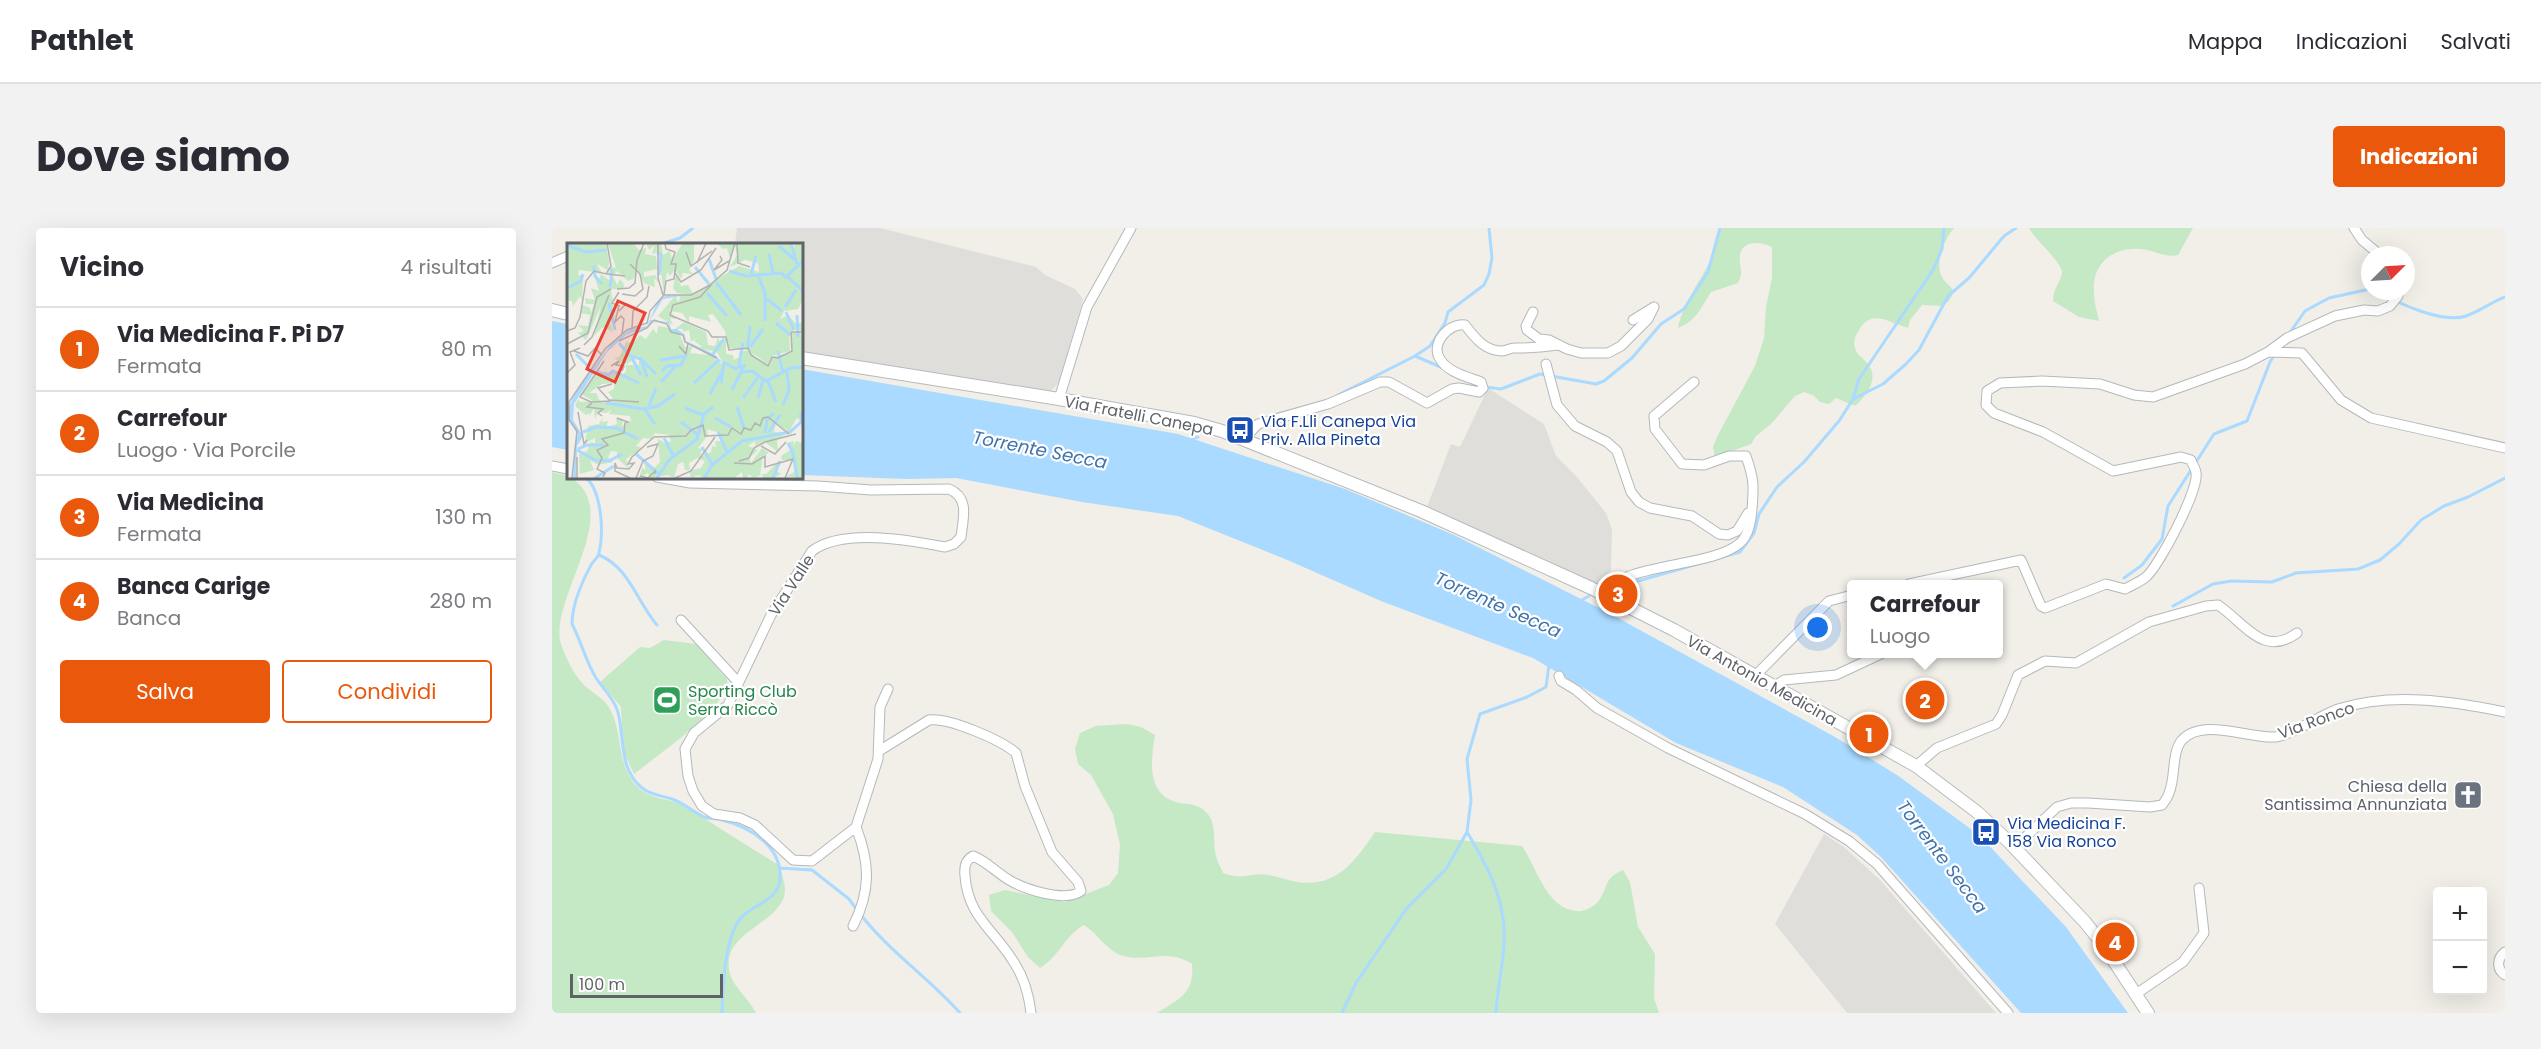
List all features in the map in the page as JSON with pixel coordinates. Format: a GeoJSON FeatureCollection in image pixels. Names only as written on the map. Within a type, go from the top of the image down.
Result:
{"type":"FeatureCollection","features":[{"type":"Feature","properties":{"kind":"main road"},"geometry":{"type":"LineString","coordinates":[[552,310],[567,314]]}},
{"type":"Feature","properties":{"kind":"main road","name":"Via Fratelli Canepa"},"geometry":{"type":"LineString","coordinates":[[802,358],[1194,423],[1244,439],[1421,511],[1591,588]]}},
{"type":"Feature","properties":{"kind":"main road","name":"Via Antonio Medicina"},"geometry":{"type":"LineString","coordinates":[[1591,588],[1756,675],[1916,766],[1977,812],[2085,922],[2148,1013]]}},
{"type":"Feature","properties":{"kind":"street"},"geometry":{"type":"LineString","coordinates":[[1059,399],[1088,307],[1131,228]]}},
{"type":"Feature","properties":{"kind":"street"},"geometry":{"type":"LineString","coordinates":[[2354,228],[2369,246]]}},
{"type":"Feature","properties":{"kind":"street"},"geometry":{"type":"LineString","coordinates":[[552,263],[567,256]]}},
{"type":"Feature","properties":{"kind":"street"},"geometry":{"type":"LineString","coordinates":[[1931,580],[2021,560],[2041,606],[2045,608],[2106,584],[2125,589],[2146,577],[2180,522],[2194,488],[2197,474],[2191,460],[2181,457],[2113,471],[2043,432],[1994,413],[1986,405],[1987,391],[2000,383],[2042,381],[2100,384],[2134,395],[2153,397],[2245,364],[2268,352],[2287,338],[2335,316],[2364,310],[2378,311],[2390,306],[2395,300]]}},
{"type":"Feature","properties":{"kind":"street"},"geometry":{"type":"LineString","coordinates":[[1533,312],[1526,326],[1527,330],[1539,339],[1550,340],[1581,353],[1613,352],[1648,319],[1654,307],[1633,320]]}},
{"type":"Feature","properties":{"kind":"street"},"geometry":{"type":"LineString","coordinates":[[1244,439],[1258,424],[1328,404],[1380,382],[1389,382],[1427,403],[1452,389],[1479,392],[1483,388],[1481,382],[1456,372],[1444,365],[1438,358],[1438,346],[1446,330],[1453,325],[1465,325],[1476,339],[1493,350],[1505,351],[1514,347],[1524,350],[1558,345]]}},
{"type":"Feature","properties":{"kind":"street"},"geometry":{"type":"LineString","coordinates":[[2268,352],[2302,353],[2341,400],[2371,418],[2505,448]]}},
{"type":"Feature","properties":{"kind":"street"},"geometry":{"type":"LineString","coordinates":[[1546,364],[1557,405],[1575,426],[1606,442],[1617,451],[1631,492],[1639,502],[1650,508],[1692,516],[1723,535],[1737,531],[1745,522],[1752,506]]}},
{"type":"Feature","properties":{"kind":"street"},"geometry":{"type":"LineString","coordinates":[[1604,594],[1613,584],[1639,574],[1722,552],[1738,545],[1750,523],[1755,481],[1746,456],[1728,456],[1704,465],[1682,464],[1655,429],[1654,416],[1695,382]]}},
{"type":"Feature","properties":{"kind":"street"},"geometry":{"type":"LineString","coordinates":[[552,466],[567,469]]}},
{"type":"Feature","properties":{"kind":"street"},"geometry":{"type":"LineString","coordinates":[[668,478],[690,480]]}},
{"type":"Feature","properties":{"kind":"street","name":"Via Valle"},"geometry":{"type":"LineString","coordinates":[[690,480],[871,490],[949,489],[960,495],[963,503],[961,537],[954,544],[945,547],[886,537],[841,540],[821,544],[812,551],[771,615],[728,705],[694,733],[686,749],[691,783],[702,806],[714,814],[740,818],[755,825],[793,860],[812,861],[856,827]]}},
{"type":"Feature","properties":{"kind":"street"},"geometry":{"type":"LineString","coordinates":[[1756,675],[1828,601],[1847,597]]}},
{"type":"Feature","properties":{"kind":"street"},"geometry":{"type":"LineString","coordinates":[[1916,766],[1937,748],[1996,724],[2018,675],[2045,661],[2076,663],[2163,617],[2218,605],[2258,638],[2273,644],[2287,641],[2297,633]]}},
{"type":"Feature","properties":{"kind":"street"},"geometry":{"type":"LineString","coordinates":[[681,620],[738,681]]}},
{"type":"Feature","properties":{"kind":"street"},"geometry":{"type":"LineString","coordinates":[[1775,686],[1784,680],[1836,675],[1872,658]]}},
{"type":"Feature","properties":{"kind":"street"},"geometry":{"type":"LineString","coordinates":[[1559,676],[1561,681],[1576,690],[1597,708],[1668,748],[1758,789],[1805,814],[1859,849],[1877,864],[2008,1013]]}},
{"type":"Feature","properties":{"kind":"street"},"geometry":{"type":"LineString","coordinates":[[854,926],[863,907],[868,868],[856,827],[879,751],[880,707],[888,689]]}},
{"type":"Feature","properties":{"kind":"street","name":"Via Ronco"},"geometry":{"type":"LineString","coordinates":[[2014,848],[2057,807],[2071,803],[2150,807],[2162,805],[2169,793],[2177,752],[2182,741],[2192,733],[2217,729],[2277,737],[2338,710],[2367,703],[2449,700],[2505,712]]}},
{"type":"Feature","properties":{"kind":"street"},"geometry":{"type":"LineString","coordinates":[[879,751],[934,719],[951,722],[1016,753],[1025,786],[1052,852],[1078,882],[1081,891],[1067,896],[1026,888],[1009,880],[973,856],[969,858],[964,867],[970,903],[978,918],[1015,962],[1021,975],[1031,1013]]}},
{"type":"Feature","properties":{"kind":"street"},"geometry":{"type":"LineString","coordinates":[[2136,994],[2183,962],[2204,933],[2199,888]]}},
{"type":"Feature","properties":{"kind":"street"},"geometry":{"type":"LineString","coordinates":[[2505,952],[2498,964],[2505,975]]}},
{"type":"Feature","properties":{"kind":"shaded area"},"geometry":{"type":"Polygon","coordinates":[[[737,228],[880,228],[1036,267],[1045,275],[1075,289],[1083,299],[1059,382],[1051,391],[802,353],[802,243],[735,243],[737,228]]]}},
{"type":"Feature","properties":{"kind":"shaded area"},"geometry":{"type":"Polygon","coordinates":[[[1488,388],[1544,424],[1556,456],[1576,476],[1606,513],[1612,530],[1611,570],[1603,586],[1427,507],[1451,444],[1460,447],[1488,388]]]}},
{"type":"Feature","properties":{"kind":"shaded area"},"geometry":{"type":"Polygon","coordinates":[[[1824,834],[1844,847],[1880,880],[1996,1013],[1847,1013],[1775,924],[1824,834]]]}},
{"type":"Feature","properties":{"kind":"green space"},"geometry":{"type":"Polygon","coordinates":[[[1719,228],[1954,228],[1944,244],[1939,265],[1942,277],[1954,292],[1949,301],[1942,306],[1922,305],[1910,320],[1908,328],[1875,318],[1864,323],[1856,334],[1854,346],[1870,368],[1872,380],[1868,391],[1855,406],[1836,398],[1829,404],[1820,402],[1813,395],[1804,392],[1795,396],[1751,444],[1715,457],[1713,447],[1717,437],[1755,366],[1764,338],[1766,307],[1772,278],[1772,247],[1758,243],[1745,246],[1740,255],[1741,275],[1738,283],[1711,292],[1694,318],[1678,328],[1687,302],[1712,255],[1719,228]]]}},
{"type":"Feature","properties":{"kind":"green space"},"geometry":{"type":"Polygon","coordinates":[[[2029,228],[2193,228],[2178,255],[2169,256],[2142,249],[2132,249],[2122,250],[2106,259],[2100,265],[2094,282],[2094,300],[2099,321],[2079,317],[2053,301],[2062,273],[2061,269],[2029,228]]]}},
{"type":"Feature","properties":{"kind":"green space"},"geometry":{"type":"Polygon","coordinates":[[[552,472],[573,479],[586,494],[591,513],[582,556],[560,622],[560,641],[576,676],[608,706],[616,723],[623,761],[631,779],[644,792],[679,803],[779,865],[785,893],[778,907],[741,938],[729,957],[730,975],[756,1013],[552,1013],[552,472]]]}},
{"type":"Feature","properties":{"kind":"green space","name":"Sporting Club Serra Riccò"},"geometry":{"type":"Polygon","coordinates":[[[664,640],[696,644],[727,679],[725,690],[718,702],[690,730],[634,774],[623,750],[621,707],[600,682],[640,647],[650,648],[664,640]]]}},
{"type":"Feature","properties":{"kind":"green space"},"geometry":{"type":"Polygon","coordinates":[[[1127,724],[1141,727],[1155,735],[1152,765],[1155,784],[1160,792],[1166,798],[1176,802],[1203,809],[1210,817],[1217,860],[1223,873],[1242,876],[1262,874],[1297,882],[1323,881],[1344,870],[1375,832],[1522,846],[1550,896],[1567,909],[1580,911],[1596,904],[1609,880],[1623,870],[1630,882],[1638,927],[1655,954],[1654,998],[1659,1013],[1157,1013],[1179,999],[1188,989],[1191,982],[1192,964],[1173,957],[1138,958],[1120,955],[1084,925],[1071,935],[1053,957],[1040,968],[1028,957],[1012,932],[991,911],[989,895],[1005,890],[1065,902],[1109,885],[1118,873],[1120,845],[1113,814],[1091,775],[1078,764],[1075,749],[1080,733],[1096,726],[1127,724]]]}},
{"type":"Feature","properties":{"kind":"water"},"geometry":{"type":"Polygon","coordinates":[[[552,321],[567,324],[567,450],[552,447],[552,321]]]}},
{"type":"Feature","properties":{"kind":"water","name":"Torrente Secca"},"geometry":{"type":"Polygon","coordinates":[[[802,369],[1178,434],[1345,489],[1454,535],[1607,612],[1835,737],[1897,775],[1979,835],[2066,927],[2128,1013],[2021,1013],[1881,857],[1857,835],[1783,787],[1676,743],[1533,658],[1381,601],[1178,516],[1082,502],[956,478],[906,479],[802,475],[802,369]]]}},
{"type":"Feature","properties":{"kind":"waterway"},"geometry":{"type":"LineString","coordinates":[[664,243],[680,238],[693,228]]}},
{"type":"Feature","properties":{"kind":"waterway"},"geometry":{"type":"LineString","coordinates":[[1338,395],[1430,346],[1445,323],[1448,312],[1484,285],[1492,258],[1489,228]]}},
{"type":"Feature","properties":{"kind":"waterway"},"geometry":{"type":"LineString","coordinates":[[1485,387],[1501,389],[1540,374],[1596,384],[1604,381],[1632,358],[1661,324],[1684,309],[1708,272],[1720,228]]}},
{"type":"Feature","properties":{"kind":"waterway"},"geometry":{"type":"LineString","coordinates":[[1853,399],[1859,379],[1933,270],[1942,249],[1944,228]]}},
{"type":"Feature","properties":{"kind":"waterway"},"geometry":{"type":"LineString","coordinates":[[1617,587],[1740,552],[1754,533],[1759,514],[1777,487],[1804,462],[1839,421],[1853,399],[1883,384],[1919,350],[1948,296],[1969,278],[2004,236],[2016,228]]}},
{"type":"Feature","properties":{"kind":"waterway"},"geometry":{"type":"LineString","coordinates":[[2289,334],[2305,311],[2329,298],[2361,291]]}},
{"type":"Feature","properties":{"kind":"waterway"},"geometry":{"type":"LineString","coordinates":[[2394,300],[2433,315],[2456,318],[2471,314],[2505,297]]}},
{"type":"Feature","properties":{"kind":"waterway"},"geometry":{"type":"LineString","coordinates":[[2124,578],[2142,565],[2162,539],[2168,506],[2214,434],[2247,421],[2275,354]]}},
{"type":"Feature","properties":{"kind":"waterway"},"geometry":{"type":"LineString","coordinates":[[1415,356],[1443,368]]}},
{"type":"Feature","properties":{"kind":"waterway"},"geometry":{"type":"LineString","coordinates":[[1189,440],[1198,437]]}},
{"type":"Feature","properties":{"kind":"waterway"},"geometry":{"type":"LineString","coordinates":[[586,478],[591,483],[598,501],[601,545],[578,593],[572,624],[592,672],[613,701],[618,712],[624,755],[630,773],[635,781],[649,793],[676,801],[704,817],[733,823],[753,833],[770,848],[779,867],[780,879],[774,893],[742,917],[733,933],[725,967],[722,1013]]}},
{"type":"Feature","properties":{"kind":"waterway"},"geometry":{"type":"LineString","coordinates":[[2173,606],[2213,584],[2231,581],[2272,582],[2296,573],[2358,569],[2380,560],[2399,544],[2421,520],[2444,506],[2468,497],[2505,478]]}},
{"type":"Feature","properties":{"kind":"waterway"},"geometry":{"type":"LineString","coordinates":[[599,555],[618,568],[625,576],[657,625]]}},
{"type":"Feature","properties":{"kind":"waterway"},"geometry":{"type":"LineString","coordinates":[[1580,601],[1589,596]]}},
{"type":"Feature","properties":{"kind":"waterway"},"geometry":{"type":"LineString","coordinates":[[1342,1013],[1356,983],[1407,908],[1446,869],[1467,832],[1471,800],[1467,759],[1480,714],[1527,697],[1546,687],[1549,665]]}},
{"type":"Feature","properties":{"kind":"waterway"},"geometry":{"type":"LineString","coordinates":[[1467,832],[1489,872],[1502,914],[1504,944],[1496,1013]]}},
{"type":"Feature","properties":{"kind":"waterway"},"geometry":{"type":"LineString","coordinates":[[779,868],[812,870],[849,899],[857,910]]}},
{"type":"Feature","properties":{"kind":"waterway"},"geometry":{"type":"LineString","coordinates":[[861,915],[884,941],[960,1013]]}},
{"type":"Feature","properties":{"kind":"place","name":"Via F.Lli Canepa Via Priv. Alla Pineta"},"geometry":{"type":"Point","coordinates":[1240,430]}},
{"type":"Feature","properties":{"kind":"place","name":"Via Medicina"},"geometry":{"type":"Point","coordinates":[1618,594]}},
{"type":"Feature","properties":{"kind":"place","name":"Sporting Club Serra Riccò"},"geometry":{"type":"Point","coordinates":[667,700]}},
{"type":"Feature","properties":{"kind":"place","name":"Carrefour"},"geometry":{"type":"Point","coordinates":[1925,700]}},
{"type":"Feature","properties":{"kind":"place","name":"Via Medicina F. Pi D7"},"geometry":{"type":"Point","coordinates":[1869,734]}},
{"type":"Feature","properties":{"kind":"place","name":"Chiesa della Santissima Annunziata"},"geometry":{"type":"Point","coordinates":[2468,795]}},
{"type":"Feature","properties":{"kind":"place","name":"Via Medicina F. 158 Via Ronco"},"geometry":{"type":"Point","coordinates":[1986,832]}},
{"type":"Feature","properties":{"kind":"place","name":"Banca Carige"},"geometry":{"type":"Point","coordinates":[2115,942]}}]}
